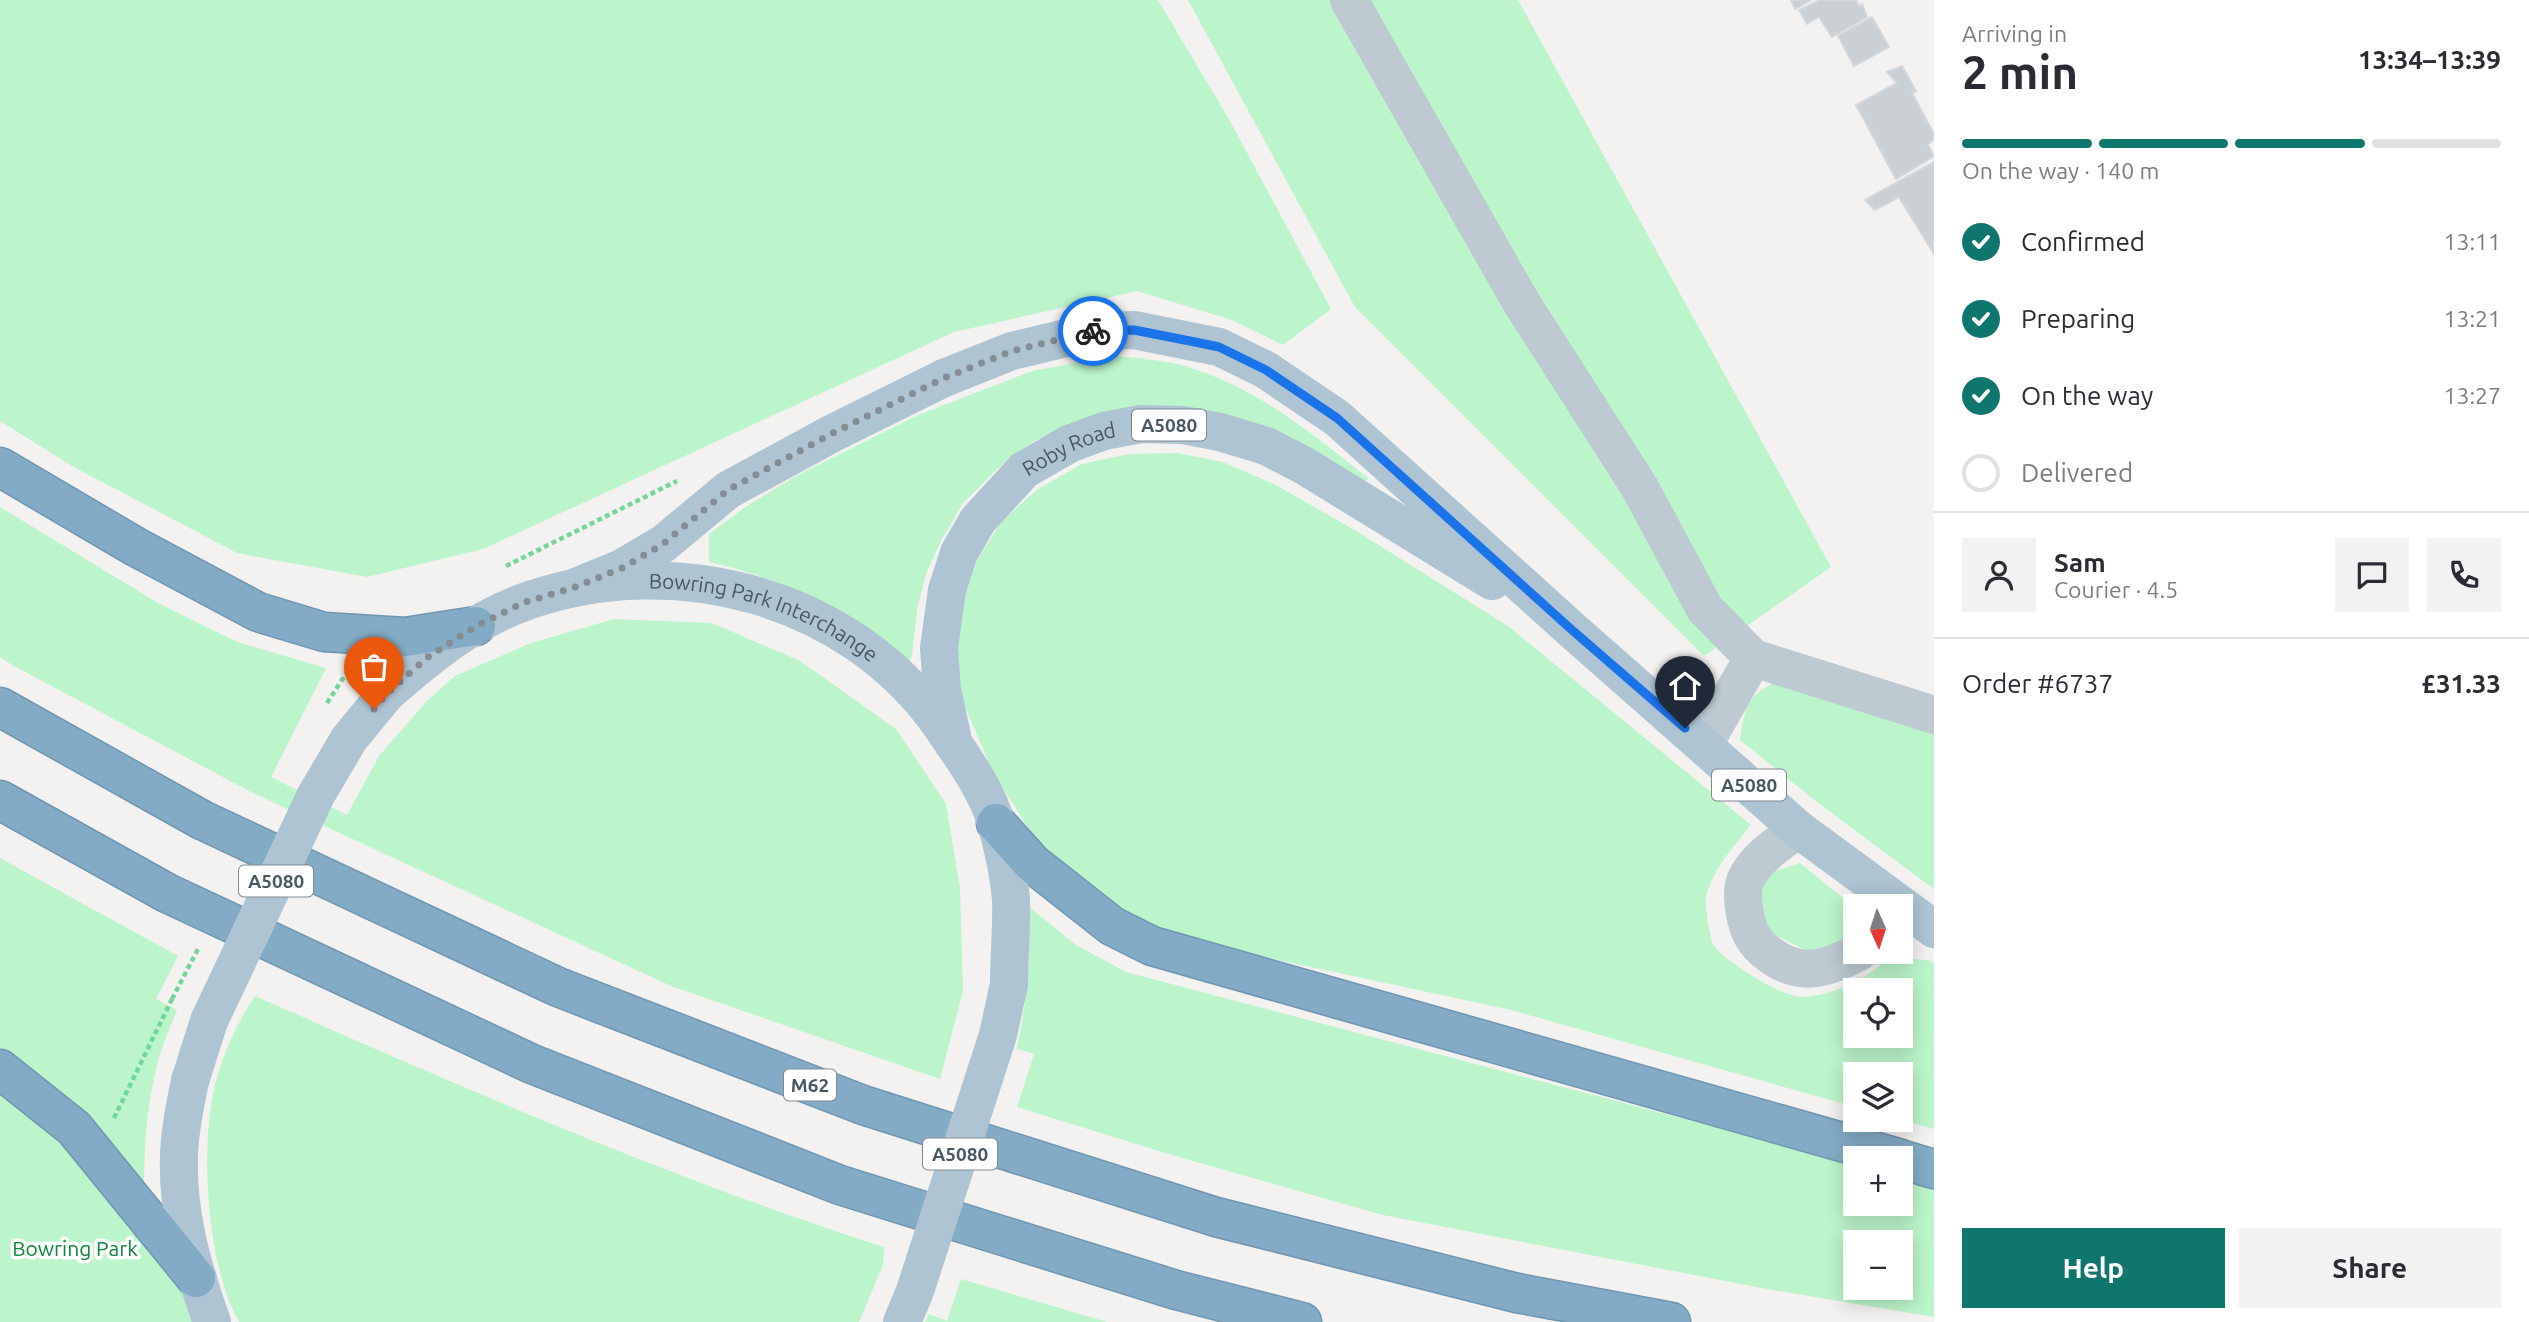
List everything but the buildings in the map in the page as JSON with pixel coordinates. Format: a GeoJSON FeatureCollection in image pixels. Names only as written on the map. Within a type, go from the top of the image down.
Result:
{"type":"FeatureCollection","features":[{"type":"Feature","properties":{"kind":"highway"},"geometry":{"type":"LineString","coordinates":[[0,467],[136,547],[258,612],[324,632],[405,637],[476,626]]}},
{"type":"Feature","properties":{"kind":"highway","name":"M62"},"geometry":{"type":"LineString","coordinates":[[0,707],[202,820],[558,987],[863,1105],[1216,1217],[1517,1293],[1671,1322]]}},
{"type":"Feature","properties":{"kind":"highway"},"geometry":{"type":"LineString","coordinates":[[0,800],[167,893],[532,1064],[840,1185],[1175,1290],[1302,1322]]}},
{"type":"Feature","properties":{"kind":"highway"},"geometry":{"type":"LineString","coordinates":[[996,823],[1032,863],[1112,926],[1152,946],[1853,1146]]}},
{"type":"Feature","properties":{"kind":"highway"},"geometry":{"type":"LineString","coordinates":[[0,1069],[74,1128],[196,1278]]}},
{"type":"Feature","properties":{"kind":"highway"},"geometry":{"type":"LineString","coordinates":[[1913,1163],[1934,1169]]}},
{"type":"Feature","properties":{"kind":"main road","name":"Roby Road"},"geometry":{"type":"LineString","coordinates":[[573,588],[622,568],[663,544],[728,490],[831,434],[944,378],[1012,351],[1096,331],[1134,330],[1219,347],[1266,370],[1337,418],[1798,829],[1918,926]]}},
{"type":"Feature","properties":{"kind":"main road","name":"Roby Road"},"geometry":{"type":"LineString","coordinates":[[954,745],[942,690],[939,648],[947,590],[959,553],[978,520],[1024,470],[1069,444],[1104,430],[1141,424],[1183,425],[1220,432],[1266,446],[1303,465],[1572,630]]}},
{"type":"Feature","properties":{"kind":"main road","name":"Bowring Park Interchange"},"geometry":{"type":"LineString","coordinates":[[212,1322],[196,1278],[181,1206],[180,1141],[190,1081],[209,1021],[316,794],[349,739],[386,694],[428,657],[476,626],[525,602],[573,588],[664,580],[709,583],[777,601],[827,625],[878,658],[920,697],[978,784],[996,823],[1011,897],[1009,984],[998,1035],[915,1292],[902,1322]]}},
{"type":"Feature","properties":{"kind":"lane"},"geometry":{"type":"LineString","coordinates":[[1349,0],[1521,302],[1640,488],[1705,609],[1753,658],[1934,715]]}},
{"type":"Feature","properties":{"kind":"lane"},"geometry":{"type":"LineString","coordinates":[[1703,744],[1753,658]]}},
{"type":"Feature","properties":{"kind":"lane"},"geometry":{"type":"LineString","coordinates":[[1798,829],[1762,856],[1745,878],[1743,901],[1751,937],[1781,963],[1800,969],[1824,967],[1843,959]]}},
{"type":"Feature","properties":{"kind":"path"},"geometry":{"type":"LineString","coordinates":[[502,568],[685,477]]}},
{"type":"Feature","properties":{"kind":"path"},"geometry":{"type":"LineString","coordinates":[[95,1154],[172,999]]}},
{"type":"Feature","properties":{"kind":"green space"},"geometry":{"type":"Polygon","coordinates":[[[0,0],[1158,0],[1230,121],[1331,309],[1283,345],[1232,320],[1137,291],[954,332],[483,549],[367,577],[237,553],[72,466],[0,421],[0,0]]]}},
{"type":"Feature","properties":{"kind":"green space"},"geometry":{"type":"Polygon","coordinates":[[[1188,0],[1518,0],[1831,567],[1704,656],[1355,307],[1188,0]]]}},
{"type":"Feature","properties":{"kind":"green space"},"geometry":{"type":"Polygon","coordinates":[[[1114,356],[1188,367],[1238,387],[1305,429],[1369,479],[1363,481],[1305,455],[1078,424],[1034,441],[997,469],[963,503],[942,539],[926,574],[917,609],[912,656],[909,661],[838,612],[791,588],[709,562],[709,534],[744,508],[794,477],[918,415],[1032,371],[1114,356]]]}},
{"type":"Feature","properties":{"kind":"green space"},"geometry":{"type":"Polygon","coordinates":[[[1177,453],[1223,462],[1274,484],[1358,532],[1508,626],[1751,825],[1719,867],[1706,896],[1713,944],[1728,959],[1769,985],[1794,996],[1815,996],[1843,987],[1843,1048],[1913,1048],[1913,978],[1862,978],[1882,964],[1913,964],[1913,959],[1934,963],[1934,1129],[1913,1123],[1913,1062],[1843,1062],[1843,1104],[1511,1010],[1167,936],[1081,886],[1034,837],[994,774],[963,702],[955,646],[964,597],[978,559],[1001,522],[1038,489],[1082,464],[1129,454],[1177,453]]]}},
{"type":"Feature","properties":{"kind":"green space"},"geometry":{"type":"Polygon","coordinates":[[[0,507],[158,603],[237,642],[326,668],[271,777],[347,815],[379,756],[426,702],[455,676],[531,643],[614,619],[712,623],[800,661],[896,729],[946,804],[960,888],[963,991],[940,1079],[671,986],[251,792],[14,666],[0,657],[0,507]]]}},
{"type":"Feature","properties":{"kind":"green space"},"geometry":{"type":"Polygon","coordinates":[[[1785,678],[1934,732],[1934,889],[1817,802],[1740,740],[1744,716],[1751,700],[1763,689],[1785,678]]]}},
{"type":"Feature","properties":{"kind":"green space"},"geometry":{"type":"Polygon","coordinates":[[[0,858],[178,956],[156,999],[177,1010],[161,1052],[150,1099],[144,1200],[0,1060],[0,858]]]}},
{"type":"Feature","properties":{"kind":"green space"},"geometry":{"type":"Polygon","coordinates":[[[1800,863],[1843,898],[1843,945],[1820,957],[1765,930],[1753,888],[1768,873],[1800,863]]]}},
{"type":"Feature","properties":{"kind":"green space"},"geometry":{"type":"Polygon","coordinates":[[[1028,906],[1076,945],[1126,972],[1843,1161],[1843,1216],[1913,1216],[1913,1180],[1934,1186],[1934,1317],[1767,1289],[1383,1215],[1175,1156],[1017,1107],[1034,1054],[1017,1049],[1029,943],[1028,906]]]}},
{"type":"Feature","properties":{"kind":"green space"},"geometry":{"type":"Polygon","coordinates":[[[255,996],[566,1130],[724,1191],[884,1247],[883,1265],[859,1322],[239,1322],[219,1268],[213,1235],[207,1165],[208,1132],[221,1064],[234,1033],[255,996]]]}},
{"type":"Feature","properties":{"kind":"green space","name":"Bowring Park"},"geometry":{"type":"Polygon","coordinates":[[[0,1069],[212,1322],[0,1322],[0,1069]]]}},
{"type":"Feature","properties":{"kind":"green space"},"geometry":{"type":"Polygon","coordinates":[[[961,1279],[1107,1322],[925,1322],[929,1314],[947,1321],[961,1279]]]}},
{"type":"Feature","properties":{"kind":"way so far"},"geometry":{"type":"LineString","coordinates":[[374,709],[386,694],[428,657],[476,626],[525,602],[573,588],[622,568],[663,544],[728,490],[831,434],[944,378],[1012,351],[1093,331]]}},
{"type":"Feature","properties":{"kind":"route"},"geometry":{"type":"LineString","coordinates":[[1093,331],[1134,330],[1171,336],[1219,347],[1266,370],[1337,418],[1685,728]]}}]}
